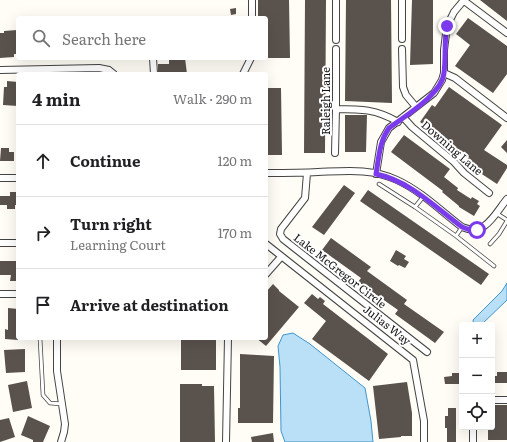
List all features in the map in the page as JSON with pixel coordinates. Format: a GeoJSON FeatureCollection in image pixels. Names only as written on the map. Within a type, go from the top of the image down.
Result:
{"type":"FeatureCollection","features":[{"type":"Feature","properties":{"kind":"street"},"geometry":{"type":"LineString","coordinates":[[252,0],[252,16]]}},
{"type":"Feature","properties":{"kind":"street"},"geometry":{"type":"LineString","coordinates":[[336,0],[336,40]]}},
{"type":"Feature","properties":{"kind":"street"},"geometry":{"type":"LineString","coordinates":[[402,0],[402,39]]}},
{"type":"Feature","properties":{"kind":"street"},"geometry":{"type":"LineString","coordinates":[[376,174],[384,135],[389,128],[434,94],[442,80],[444,73],[444,50],[447,26],[454,12],[463,0],[507,34]]}},
{"type":"Feature","properties":{"kind":"street","name":"Raleigh Lane"},"geometry":{"type":"LineString","coordinates":[[335,153],[336,49]]}},
{"type":"Feature","properties":{"kind":"street"},"geometry":{"type":"LineString","coordinates":[[402,49],[403,87],[406,95],[416,107]]}},
{"type":"Feature","properties":{"kind":"street"},"geometry":{"type":"LineString","coordinates":[[153,60],[154,72]]}},
{"type":"Feature","properties":{"kind":"street"},"geometry":{"type":"LineString","coordinates":[[244,72],[250,60]]}},
{"type":"Feature","properties":{"kind":"street"},"geometry":{"type":"LineString","coordinates":[[0,70],[99,68],[112,72]]}},
{"type":"Feature","properties":{"kind":"street"},"geometry":{"type":"LineString","coordinates":[[444,73],[455,78],[507,118]]}},
{"type":"Feature","properties":{"kind":"street","name":"Downing Lane"},"geometry":{"type":"LineString","coordinates":[[336,109],[369,110],[400,120],[454,162],[464,173],[489,193]]}},
{"type":"Feature","properties":{"kind":"street"},"geometry":{"type":"LineString","coordinates":[[268,173],[353,171],[376,174],[399,181],[423,197],[462,227],[470,230],[477,230],[484,227],[507,199]]}},
{"type":"Feature","properties":{"kind":"street","name":"Lake McGregor Circle"},"geometry":{"type":"LineString","coordinates":[[307,173],[305,198],[281,229],[280,234],[283,239],[427,352]]}},
{"type":"Feature","properties":{"kind":"street"},"geometry":{"type":"LineString","coordinates":[[0,178],[16,178]]}},
{"type":"Feature","properties":{"kind":"street"},"geometry":{"type":"LineString","coordinates":[[0,243],[16,243]]}},
{"type":"Feature","properties":{"kind":"street","name":"Julias Way"},"geometry":{"type":"LineString","coordinates":[[268,246],[414,360],[424,422],[424,442]]}},
{"type":"Feature","properties":{"kind":"street"},"geometry":{"type":"LineString","coordinates":[[268,272],[281,256]]}},
{"type":"Feature","properties":{"kind":"street"},"geometry":{"type":"LineString","coordinates":[[0,294],[16,294]]}},
{"type":"Feature","properties":{"kind":"street"},"geometry":{"type":"LineString","coordinates":[[57,340],[57,371],[65,424],[61,442]]}},
{"type":"Feature","properties":{"kind":"street"},"geometry":{"type":"LineString","coordinates":[[226,442],[228,340]]}},
{"type":"Feature","properties":{"kind":"street"},"geometry":{"type":"LineString","coordinates":[[495,400],[507,400]]}},
{"type":"Feature","properties":{"kind":"street"},"geometry":{"type":"LineString","coordinates":[[473,430],[473,442]]}},
{"type":"Feature","properties":{"kind":"lane"},"geometry":{"type":"LineString","coordinates":[[379,184],[416,207],[494,266]]}},
{"type":"Feature","properties":{"kind":"lane"},"geometry":{"type":"LineString","coordinates":[[416,207],[423,197]]}},
{"type":"Feature","properties":{"kind":"lane"},"geometry":{"type":"LineString","coordinates":[[490,244],[500,234],[507,221],[496,213]]}},
{"type":"Feature","properties":{"kind":"lane"},"geometry":{"type":"LineString","coordinates":[[456,236],[462,227]]}},
{"type":"Feature","properties":{"kind":"lane"},"geometry":{"type":"LineString","coordinates":[[40,340],[43,395],[50,404],[62,404]]}},
{"type":"Feature","properties":{"kind":"water"},"geometry":{"type":"Polygon","coordinates":[[[507,283],[507,300],[484,322],[473,322],[473,320],[502,291],[507,283]]]}},
{"type":"Feature","properties":{"kind":"water"},"geometry":{"type":"Polygon","coordinates":[[[293,333],[310,344],[365,388],[373,442],[285,442],[281,431],[280,367],[278,346],[283,335],[293,333]]]}},
{"type":"Feature","properties":{"kind":"building"},"geometry":{"type":"Polygon","coordinates":[[[258,0],[289,0],[290,58],[268,58],[268,16],[258,16],[258,0]]]}},
{"type":"Feature","properties":{"kind":"building"},"geometry":{"type":"Polygon","coordinates":[[[305,0],[326,0],[325,153],[304,153],[305,0]]]}},
{"type":"Feature","properties":{"kind":"building"},"geometry":{"type":"Polygon","coordinates":[[[346,0],[391,0],[392,103],[345,101],[346,0]]]}},
{"type":"Feature","properties":{"kind":"building"},"geometry":{"type":"Polygon","coordinates":[[[412,0],[433,0],[433,64],[410,65],[412,0]]]}},
{"type":"Feature","properties":{"kind":"building"},"geometry":{"type":"Polygon","coordinates":[[[480,0],[507,0],[507,21],[480,0]]]}},
{"type":"Feature","properties":{"kind":"building"},"geometry":{"type":"Polygon","coordinates":[[[236,8],[236,14],[231,15],[230,9],[236,8]]]}},
{"type":"Feature","properties":{"kind":"building"},"geometry":{"type":"Polygon","coordinates":[[[468,18],[507,46],[507,74],[493,93],[455,66],[470,45],[456,34],[468,18]]]}},
{"type":"Feature","properties":{"kind":"building"},"geometry":{"type":"Polygon","coordinates":[[[16,30],[16,54],[14,54],[14,57],[0,58],[0,33],[4,33],[4,31],[16,30]]]}},
{"type":"Feature","properties":{"kind":"building"},"geometry":{"type":"Polygon","coordinates":[[[169,60],[185,60],[187,72],[158,72],[158,64],[169,64],[169,60]]]}},
{"type":"Feature","properties":{"kind":"building"},"geometry":{"type":"Polygon","coordinates":[[[7,81],[16,82],[16,106],[3,105],[4,87],[7,87],[7,81]]]}},
{"type":"Feature","properties":{"kind":"building"},"geometry":{"type":"Polygon","coordinates":[[[449,87],[502,125],[484,150],[507,165],[507,168],[497,184],[465,163],[469,157],[420,122],[432,105],[435,107],[449,87]]]}},
{"type":"Feature","properties":{"kind":"building"},"geometry":{"type":"Polygon","coordinates":[[[268,88],[281,88],[282,155],[268,155],[268,88]]]}},
{"type":"Feature","properties":{"kind":"building"},"geometry":{"type":"Polygon","coordinates":[[[345,115],[367,115],[366,152],[345,152],[345,115]]]}},
{"type":"Feature","properties":{"kind":"building"},"geometry":{"type":"Polygon","coordinates":[[[404,135],[450,169],[444,177],[458,188],[457,190],[471,199],[472,197],[479,201],[477,204],[480,206],[474,216],[459,207],[442,192],[443,191],[391,152],[404,135]]]}},
{"type":"Feature","properties":{"kind":"building"},"geometry":{"type":"Polygon","coordinates":[[[507,140],[507,153],[501,147],[507,140]]]}},
{"type":"Feature","properties":{"kind":"building"},"geometry":{"type":"Polygon","coordinates":[[[1,148],[9,148],[9,152],[14,152],[14,161],[0,161],[1,148]]]}},
{"type":"Feature","properties":{"kind":"building"},"geometry":{"type":"Polygon","coordinates":[[[344,185],[355,193],[324,235],[312,227],[344,185]]]}},
{"type":"Feature","properties":{"kind":"building"},"geometry":{"type":"Polygon","coordinates":[[[368,190],[489,274],[481,285],[360,201],[368,190]]]}},
{"type":"Feature","properties":{"kind":"building"},"geometry":{"type":"Polygon","coordinates":[[[10,192],[16,192],[15,209],[7,209],[7,205],[0,205],[0,196],[10,196],[10,192]]]}},
{"type":"Feature","properties":{"kind":"building"},"geometry":{"type":"Polygon","coordinates":[[[331,238],[371,267],[367,271],[407,300],[404,304],[444,332],[435,343],[395,314],[398,310],[358,282],[361,278],[322,250],[331,238]]]}},
{"type":"Feature","properties":{"kind":"building"},"geometry":{"type":"Polygon","coordinates":[[[396,250],[406,256],[404,259],[409,262],[405,268],[390,261],[396,250]]]}},
{"type":"Feature","properties":{"kind":"building"},"geometry":{"type":"Polygon","coordinates":[[[0,261],[16,261],[16,281],[10,281],[11,275],[0,275],[0,261]]]}},
{"type":"Feature","properties":{"kind":"building"},"geometry":{"type":"Polygon","coordinates":[[[273,284],[279,291],[299,307],[266,346],[258,340],[268,340],[268,290],[273,284]]]}},
{"type":"Feature","properties":{"kind":"building"},"geometry":{"type":"Polygon","coordinates":[[[312,294],[318,299],[320,297],[325,301],[323,304],[388,354],[369,381],[312,339],[326,321],[304,303],[312,294]]]}},
{"type":"Feature","properties":{"kind":"building"},"geometry":{"type":"Polygon","coordinates":[[[8,308],[16,309],[16,340],[5,339],[5,329],[8,330],[8,308]]]}},
{"type":"Feature","properties":{"kind":"building"},"geometry":{"type":"Polygon","coordinates":[[[181,340],[216,340],[216,370],[181,370],[181,340]]]}},
{"type":"Feature","properties":{"kind":"building"},"geometry":{"type":"Polygon","coordinates":[[[25,349],[25,372],[6,373],[4,350],[25,349]]]}},
{"type":"Feature","properties":{"kind":"building"},"geometry":{"type":"Polygon","coordinates":[[[240,354],[274,356],[273,423],[238,423],[238,408],[240,408],[240,354]]]}},
{"type":"Feature","properties":{"kind":"building"},"geometry":{"type":"Polygon","coordinates":[[[497,372],[507,372],[507,383],[495,383],[495,376],[497,376],[497,372]]]}},
{"type":"Feature","properties":{"kind":"building"},"geometry":{"type":"Polygon","coordinates":[[[452,373],[459,373],[459,384],[445,384],[444,377],[452,376],[452,373]]]}},
{"type":"Feature","properties":{"kind":"building"},"geometry":{"type":"Polygon","coordinates":[[[27,381],[32,408],[13,412],[8,385],[27,381]]]}},
{"type":"Feature","properties":{"kind":"building"},"geometry":{"type":"Polygon","coordinates":[[[407,382],[412,413],[412,436],[379,439],[373,386],[407,382]]]}},
{"type":"Feature","properties":{"kind":"building"},"geometry":{"type":"Polygon","coordinates":[[[180,384],[202,384],[202,386],[214,386],[215,442],[180,442],[180,384]]]}},
{"type":"Feature","properties":{"kind":"building"},"geometry":{"type":"Polygon","coordinates":[[[495,405],[507,405],[507,440],[488,440],[488,430],[495,430],[495,405]]]}},
{"type":"Feature","properties":{"kind":"building"},"geometry":{"type":"Polygon","coordinates":[[[448,408],[456,408],[456,442],[447,442],[445,416],[448,416],[448,408]]]}},
{"type":"Feature","properties":{"kind":"building"},"geometry":{"type":"Polygon","coordinates":[[[28,416],[50,426],[43,442],[33,442],[33,440],[21,435],[28,416]]]}},
{"type":"Feature","properties":{"kind":"building"},"geometry":{"type":"Polygon","coordinates":[[[9,418],[15,437],[0,442],[0,420],[9,418]]]}},
{"type":"Feature","properties":{"kind":"building"},"geometry":{"type":"Polygon","coordinates":[[[273,433],[274,442],[252,442],[251,437],[273,433]]]}},
{"type":"Feature","properties":{"kind":"route"},"geometry":{"type":"LineString","coordinates":[[447,26],[445,34],[444,73],[439,88],[434,94],[389,128],[384,135],[382,142],[376,174],[384,175],[399,181],[413,189],[462,227],[470,230],[477,230]]}}]}
